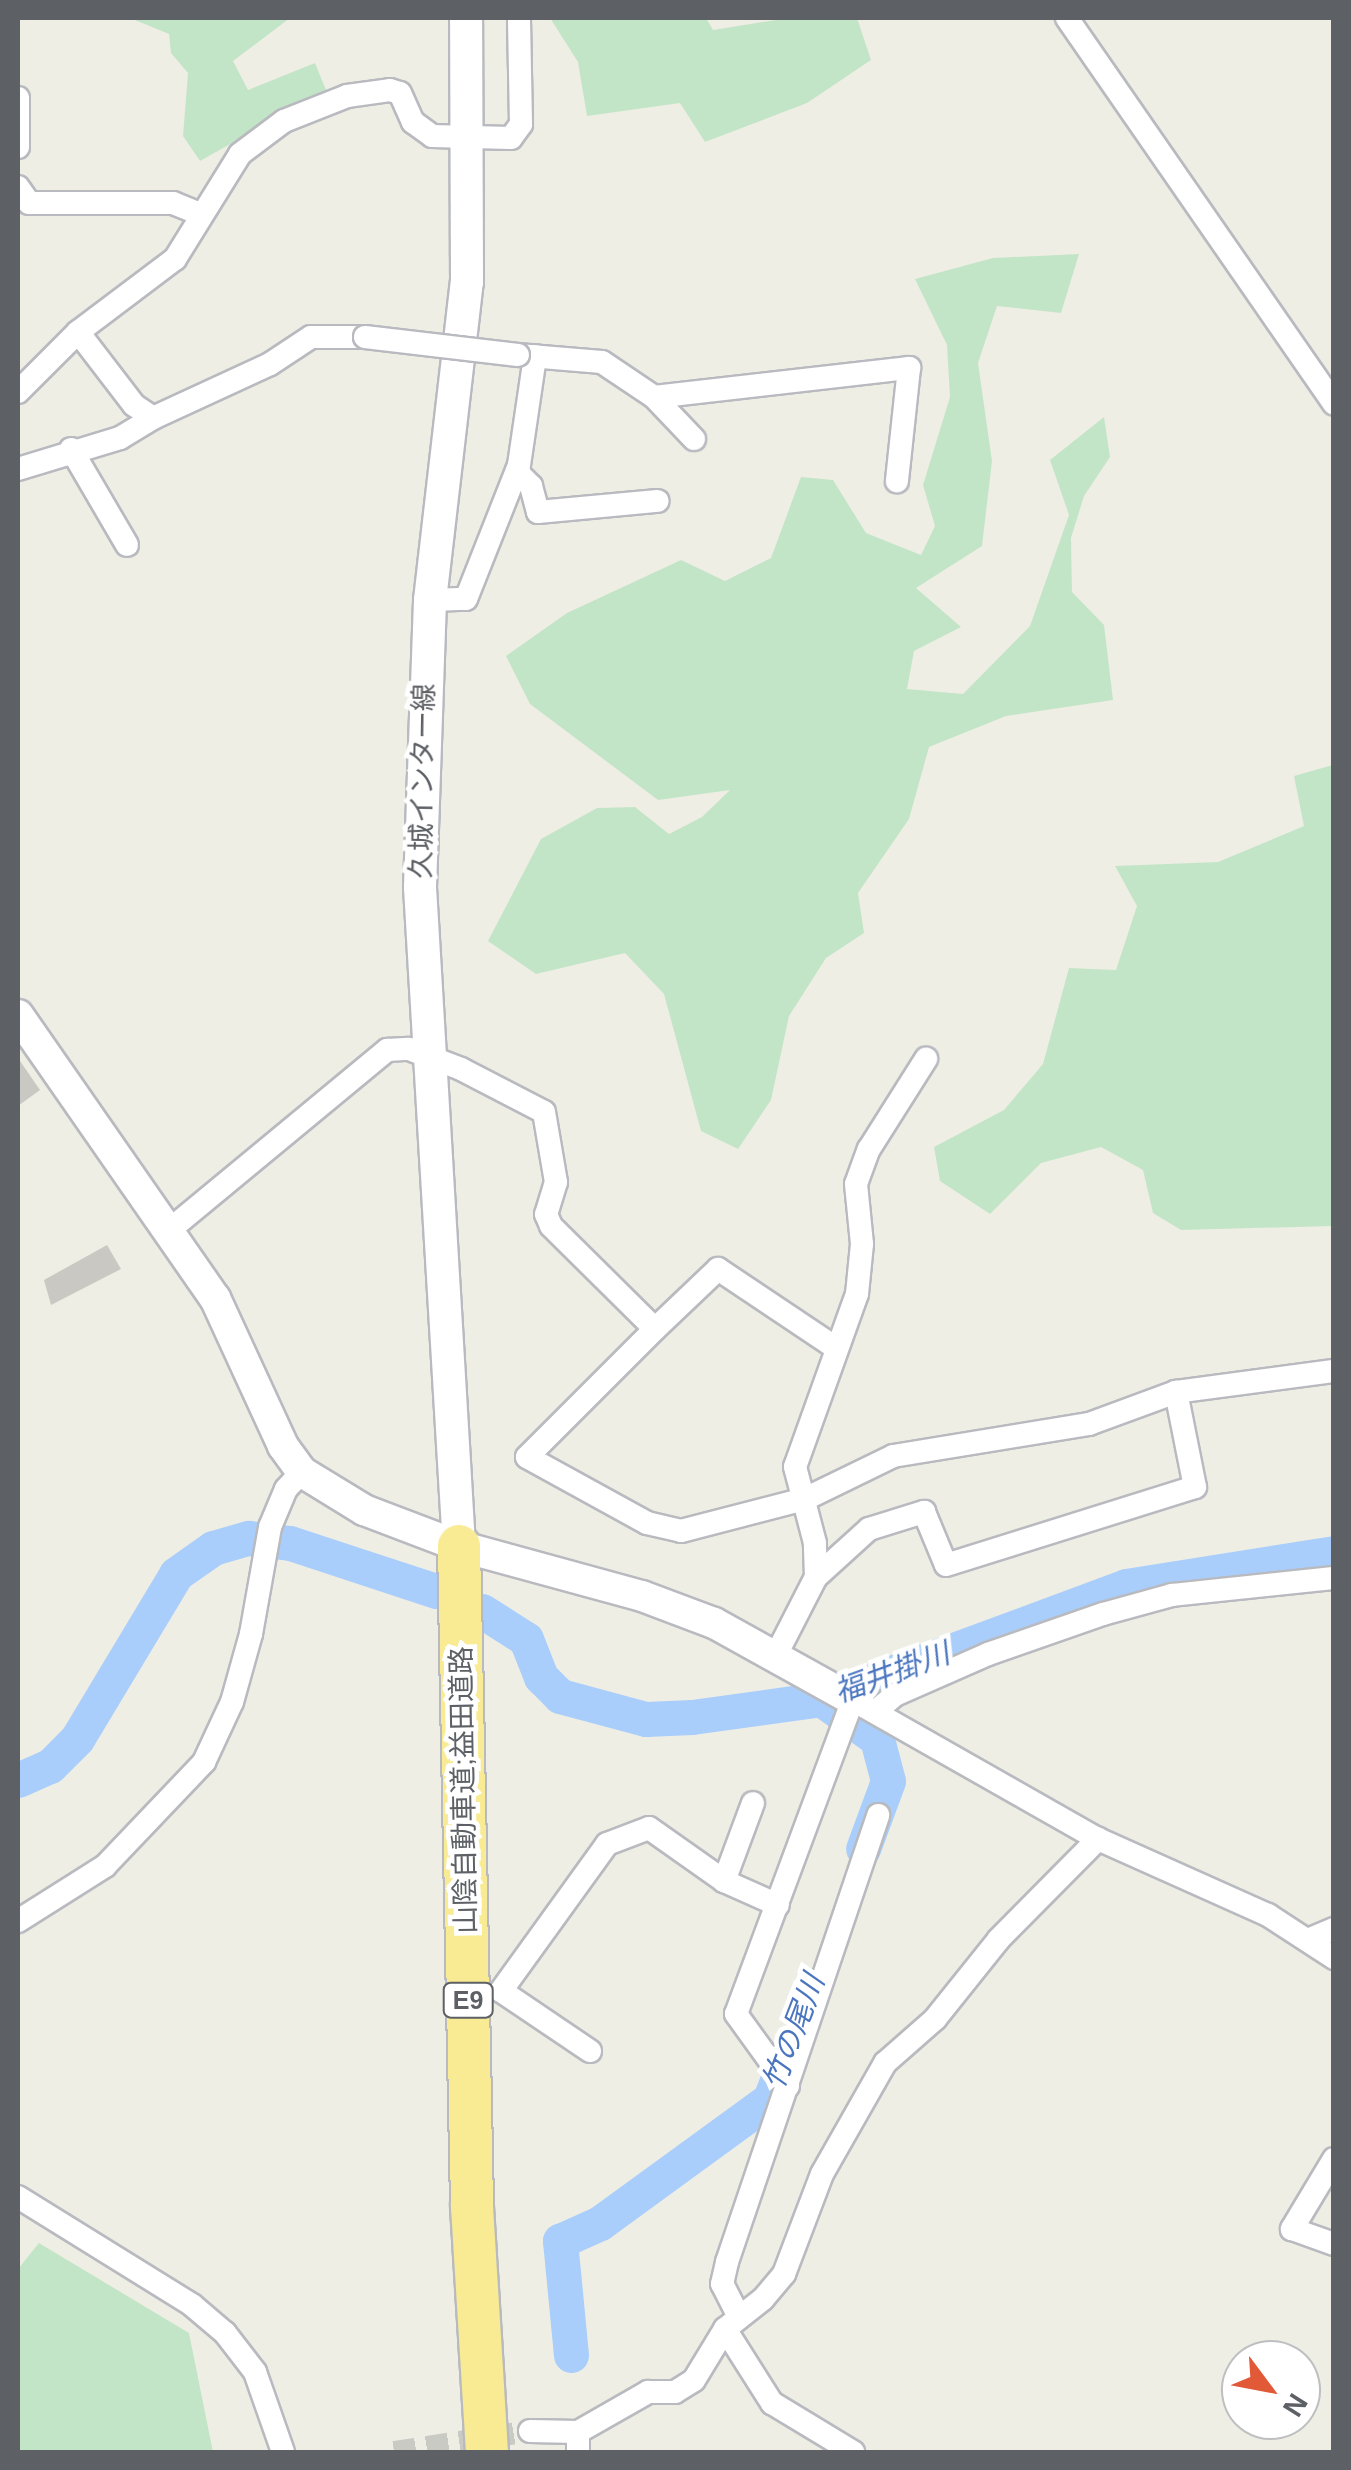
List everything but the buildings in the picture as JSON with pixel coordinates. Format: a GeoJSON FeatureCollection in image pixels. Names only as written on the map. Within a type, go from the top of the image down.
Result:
{"type":"FeatureCollection","features":[{"type":"Feature","properties":{"kind":"highway","name":"山陰自動車道;益田道路"},"geometry":{"type":"LineString","coordinates":[[459,1546],[472,2207],[487,2452]]}},
{"type":"Feature","properties":{"kind":"main road","name":"久城インター線"},"geometry":{"type":"LineString","coordinates":[[459,1546],[420,887],[430,600],[466,282],[470,141],[466,18]]}},
{"type":"Feature","properties":{"kind":"street"},"geometry":{"type":"LineString","coordinates":[[18,392],[78,332],[175,259],[240,154],[284,120],[347,96],[400,93],[423,132],[470,141],[510,138],[522,124],[519,18]]}},
{"type":"Feature","properties":{"kind":"street"},"geometry":{"type":"LineString","coordinates":[[1067,18],[1334,403]]}},
{"type":"Feature","properties":{"kind":"street"},"geometry":{"type":"LineString","coordinates":[[18,98],[18,147]]}},
{"type":"Feature","properties":{"kind":"street"},"geometry":{"type":"LineString","coordinates":[[18,187],[29,203],[173,202],[200,214]]}},
{"type":"Feature","properties":{"kind":"street"},"geometry":{"type":"LineString","coordinates":[[78,332],[134,405],[152,418]]}},
{"type":"Feature","properties":{"kind":"street"},"geometry":{"type":"LineString","coordinates":[[18,469],[71,449],[120,438],[152,418],[270,364],[311,337],[365,337],[602,362],[654,397],[694,439]]}},
{"type":"Feature","properties":{"kind":"street"},"geometry":{"type":"LineString","coordinates":[[430,600],[466,600],[516,472],[527,355]]}},
{"type":"Feature","properties":{"kind":"street"},"geometry":{"type":"LineString","coordinates":[[654,397],[909,368],[897,481]]}},
{"type":"Feature","properties":{"kind":"street"},"geometry":{"type":"LineString","coordinates":[[71,449],[127,544]]}},
{"type":"Feature","properties":{"kind":"street"},"geometry":{"type":"LineString","coordinates":[[516,472],[531,486],[538,512],[657,502]]}},
{"type":"Feature","properties":{"kind":"street"},"geometry":{"type":"LineString","coordinates":[[18,1015],[214,1298],[270,1422],[302,1472],[364,1510],[459,1546],[642,1596],[776,1655],[947,1758],[1098,1839],[1310,1939],[1334,1958]]}},
{"type":"Feature","properties":{"kind":"street"},"geometry":{"type":"LineString","coordinates":[[167,1232],[386,1050],[431,1057],[544,1112],[556,1182],[546,1214],[551,1226],[655,1329]]}},
{"type":"Feature","properties":{"kind":"street"},"geometry":{"type":"LineString","coordinates":[[816,1577],[805,1499],[795,1468],[800,1442],[857,1294],[862,1244],[856,1184],[869,1149],[926,1058]]}},
{"type":"Feature","properties":{"kind":"street"},"geometry":{"type":"LineString","coordinates":[[836,1348],[718,1269],[527,1456],[647,1522],[681,1531],[805,1499],[892,1456],[1089,1424],[1176,1392],[1334,1372]]}},
{"type":"Feature","properties":{"kind":"street"},"geometry":{"type":"LineString","coordinates":[[776,1655],[816,1577],[869,1529],[924,1512],[946,1565],[1195,1487],[1176,1392]]}},
{"type":"Feature","properties":{"kind":"street"},"geometry":{"type":"LineString","coordinates":[[18,1922],[105,1866],[204,1762],[232,1702],[251,1634],[270,1527],[286,1489],[302,1472]]}},
{"type":"Feature","properties":{"kind":"street"},"geometry":{"type":"LineString","coordinates":[[788,2086],[744,2034],[736,2014],[778,1905],[864,1706],[988,1654],[1172,1595],[1334,1578]]}},
{"type":"Feature","properties":{"kind":"street"},"geometry":{"type":"LineString","coordinates":[[724,1881],[753,1803]]}},
{"type":"Feature","properties":{"kind":"street"},"geometry":{"type":"LineString","coordinates":[[853,2452],[772,2403],[731,2322],[722,2284],[726,2262],[878,1815]]}},
{"type":"Feature","properties":{"kind":"street"},"geometry":{"type":"LineString","coordinates":[[590,2051],[502,1991],[607,1844],[649,1828],[724,1881],[778,1905]]}},
{"type":"Feature","properties":{"kind":"street"},"geometry":{"type":"LineString","coordinates":[[530,2431],[578,2442],[648,2392],[675,2392],[694,2380],[731,2322],[784,2274],[822,2174],[885,2062],[935,2019],[999,1939],[1098,1839]]}},
{"type":"Feature","properties":{"kind":"street"},"geometry":{"type":"LineString","coordinates":[[1310,1939],[1334,1929]]}},
{"type":"Feature","properties":{"kind":"street"},"geometry":{"type":"LineString","coordinates":[[1334,2159],[1292,2229],[1334,2244]]}},
{"type":"Feature","properties":{"kind":"street"},"geometry":{"type":"LineString","coordinates":[[18,2197],[192,2305],[225,2333],[255,2372],[282,2452]]}},
{"type":"Feature","properties":{"kind":"green space"},"geometry":{"type":"Polygon","coordinates":[[[130,18],[290,18],[233,61],[248,90],[315,63],[326,90],[200,161],[183,136],[188,73],[171,53],[169,34],[130,18]]]}},
{"type":"Feature","properties":{"kind":"green space"},"geometry":{"type":"Polygon","coordinates":[[[550,18],[706,18],[713,30],[788,18],[857,18],[871,60],[807,103],[705,142],[680,103],[587,116],[578,62],[550,18]]]}},
{"type":"Feature","properties":{"kind":"green space"},"geometry":{"type":"Polygon","coordinates":[[[1079,254],[1061,313],[997,306],[978,363],[992,461],[982,546],[916,588],[961,627],[914,651],[907,689],[963,694],[1030,626],[1069,515],[1050,460],[1104,417],[1110,457],[1084,496],[1071,538],[1072,592],[1104,625],[1113,700],[1006,716],[929,747],[909,819],[858,893],[864,933],[826,958],[789,1016],[771,1100],[738,1149],[701,1131],[664,994],[625,953],[536,974],[488,941],[541,839],[597,808],[635,807],[669,834],[702,817],[730,790],[658,800],[530,704],[506,656],[567,613],[681,560],[725,581],[771,558],[801,477],[833,480],[866,533],[921,555],[935,526],[923,485],[950,397],[947,345],[915,279],[993,258],[1079,254]]]}},
{"type":"Feature","properties":{"kind":"green space"},"geometry":{"type":"Polygon","coordinates":[[[1333,765],[1333,1226],[1181,1230],[1153,1213],[1143,1170],[1101,1147],[1041,1163],[990,1214],[940,1181],[934,1147],[1004,1110],[1043,1064],[1069,968],[1116,970],[1137,906],[1115,866],[1218,862],[1304,826],[1294,776],[1333,765]]]}},
{"type":"Feature","properties":{"kind":"green space"},"geometry":{"type":"Polygon","coordinates":[[[39,2243],[189,2333],[213,2452],[18,2452],[18,2269],[39,2243]]]}},
{"type":"Feature","properties":{"kind":"waterway","name":"福井掛川"},"geometry":{"type":"LineString","coordinates":[[18,1780],[50,1766],[77,1739],[176,1574],[213,1548],[249,1538],[290,1543],[436,1591]]}},
{"type":"Feature","properties":{"kind":"waterway","name":"福井掛川"},"geometry":{"type":"LineString","coordinates":[[482,1611],[526,1639],[541,1677],[560,1696],[646,1719],[692,1717],[821,1699],[1126,1586],[1334,1553]]}},
{"type":"Feature","properties":{"kind":"waterway","name":"竹の尾川"},"geometry":{"type":"LineString","coordinates":[[821,1699],[877,1739],[888,1781],[863,1849]]}},
{"type":"Feature","properties":{"kind":"waterway","name":"竹の尾川"},"geometry":{"type":"LineString","coordinates":[[571,2355],[560,2241],[600,2223],[770,2099],[786,2057]]}},
{"type":"Feature","properties":{"kind":"tunnel"},"geometry":{"type":"LineString","coordinates":[[394,2452],[530,2431]]}}]}
